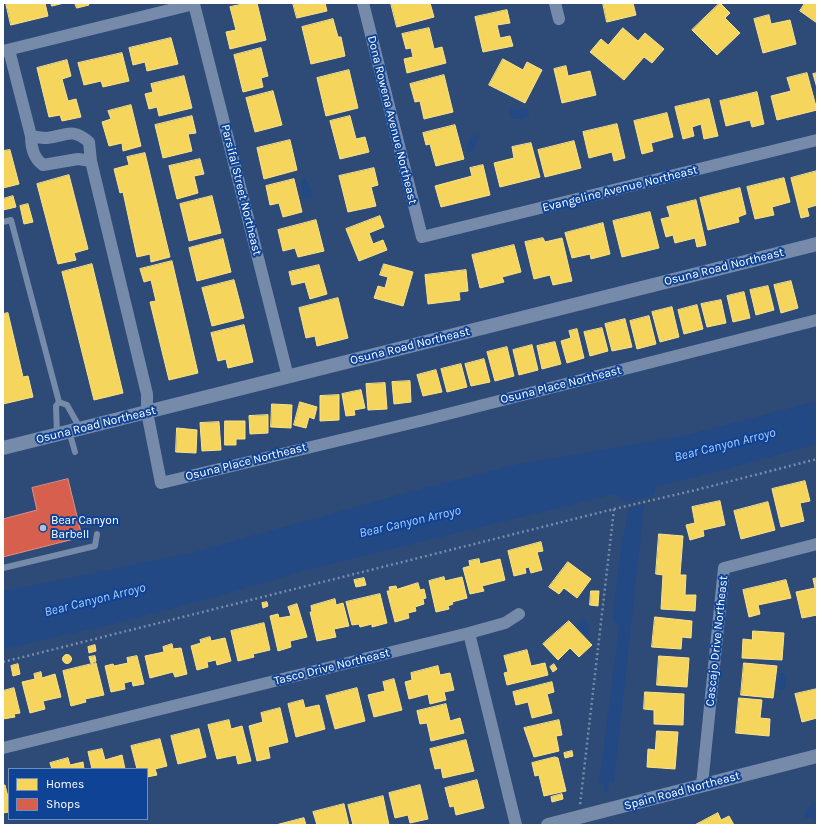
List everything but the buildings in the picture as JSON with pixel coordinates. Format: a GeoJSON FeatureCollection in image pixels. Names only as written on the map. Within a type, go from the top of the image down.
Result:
{"type":"FeatureCollection","features":[{"type":"Feature","properties":{"kind":"street","name":"Dona Rowena Avenue Northeast"},"geometry":{"type":"LineString","coordinates":[[363,3],[422,237]]}},
{"type":"Feature","properties":{"kind":"street"},"geometry":{"type":"LineString","coordinates":[[555,3],[559,19]]}},
{"type":"Feature","properties":{"kind":"street","name":"Parsifal Street Northeast"},"geometry":{"type":"LineString","coordinates":[[6,50],[194,4],[288,377]]}},
{"type":"Feature","properties":{"kind":"street"},"geometry":{"type":"LineString","coordinates":[[6,50],[31,136],[31,145],[36,161],[43,164],[78,158],[91,162]]}},
{"type":"Feature","properties":{"kind":"street","name":"Osuna Place Northeast"},"geometry":{"type":"LineString","coordinates":[[31,136],[48,138],[71,132],[81,135],[89,142],[91,162],[147,394],[147,412],[162,483],[428,419],[817,320]]}},
{"type":"Feature","properties":{"kind":"street","name":"Evangeline Avenue Northeast"},"geometry":{"type":"LineString","coordinates":[[422,237],[817,140]]}},
{"type":"Feature","properties":{"kind":"street","name":"Osuna Road Northeast"},"geometry":{"type":"LineString","coordinates":[[3,448],[817,244]]}},
{"type":"Feature","properties":{"kind":"street","name":"Cascajo Drive Northeast"},"geometry":{"type":"LineString","coordinates":[[702,785],[724,568],[817,544]]}},
{"type":"Feature","properties":{"kind":"street","name":"Tasco Drive Northeast"},"geometry":{"type":"LineString","coordinates":[[3,748],[469,633],[505,623],[519,614]]}},
{"type":"Feature","properties":{"kind":"street"},"geometry":{"type":"LineString","coordinates":[[469,633],[516,825]]}},
{"type":"Feature","properties":{"kind":"street","name":"Spain Road Northeast"},"geometry":{"type":"LineString","coordinates":[[548,825],[817,756]]}},
{"type":"Feature","properties":{"kind":"lane"},"geometry":{"type":"LineString","coordinates":[[3,222],[11,220],[59,402],[56,406],[69,431],[75,452]]}},
{"type":"Feature","properties":{"kind":"lane"},"geometry":{"type":"LineString","coordinates":[[59,402],[67,405],[69,431]]}},
{"type":"Feature","properties":{"kind":"lane"},"geometry":{"type":"LineString","coordinates":[[3,568],[95,546],[97,534]]}},
{"type":"Feature","properties":{"kind":"path"},"geometry":{"type":"LineString","coordinates":[[3,662],[817,459]]}},
{"type":"Feature","properties":{"kind":"path"},"geometry":{"type":"LineString","coordinates":[[580,817],[614,509]]}},
{"type":"Feature","properties":{"kind":"water"},"geometry":{"type":"Polygon","coordinates":[[[511,108],[515,110],[527,108],[529,115],[521,119],[511,119],[509,110],[511,108]]]}},
{"type":"Feature","properties":{"kind":"water"},"geometry":{"type":"Polygon","coordinates":[[[474,135],[479,136],[473,151],[471,152],[466,150],[469,141],[474,135]]]}},
{"type":"Feature","properties":{"kind":"water"},"geometry":{"type":"Polygon","coordinates":[[[305,178],[312,192],[311,197],[306,198],[303,196],[301,184],[302,179],[305,178]]]}},
{"type":"Feature","properties":{"kind":"water","name":"Bear Canyon Arroyo"},"geometry":{"type":"Polygon","coordinates":[[[817,401],[817,444],[697,477],[656,486],[653,497],[644,506],[614,782],[599,785],[619,627],[612,618],[621,546],[629,510],[623,500],[615,494],[307,570],[208,599],[101,627],[3,649],[3,591],[191,553],[409,492],[523,463],[687,435],[817,401]]]}},
{"type":"Feature","properties":{"kind":"water"},"geometry":{"type":"Polygon","coordinates":[[[585,620],[590,628],[589,635],[585,635],[576,625],[578,621],[585,620]]]}},
{"type":"Feature","properties":{"kind":"water"},"geometry":{"type":"Polygon","coordinates":[[[783,673],[786,677],[785,688],[781,690],[776,687],[778,676],[783,673]]]}},
{"type":"Feature","properties":{"kind":"water"},"geometry":{"type":"Polygon","coordinates":[[[816,803],[817,821],[813,818],[807,818],[804,815],[811,804],[816,803]]]}},
{"type":"Feature","properties":{"kind":"pier"},"geometry":{"type":"Polygon","coordinates":[[[654,495],[651,502],[626,509],[623,503],[654,495]]]}},
{"type":"Feature","properties":{"kind":"waterway"},"geometry":{"type":"LineString","coordinates":[[606,791],[607,780]]}},
{"type":"Feature","properties":{"kind":"place","name":"Bear Canyon Barbell"},"geometry":{"type":"Point","coordinates":[43,528]}}]}
